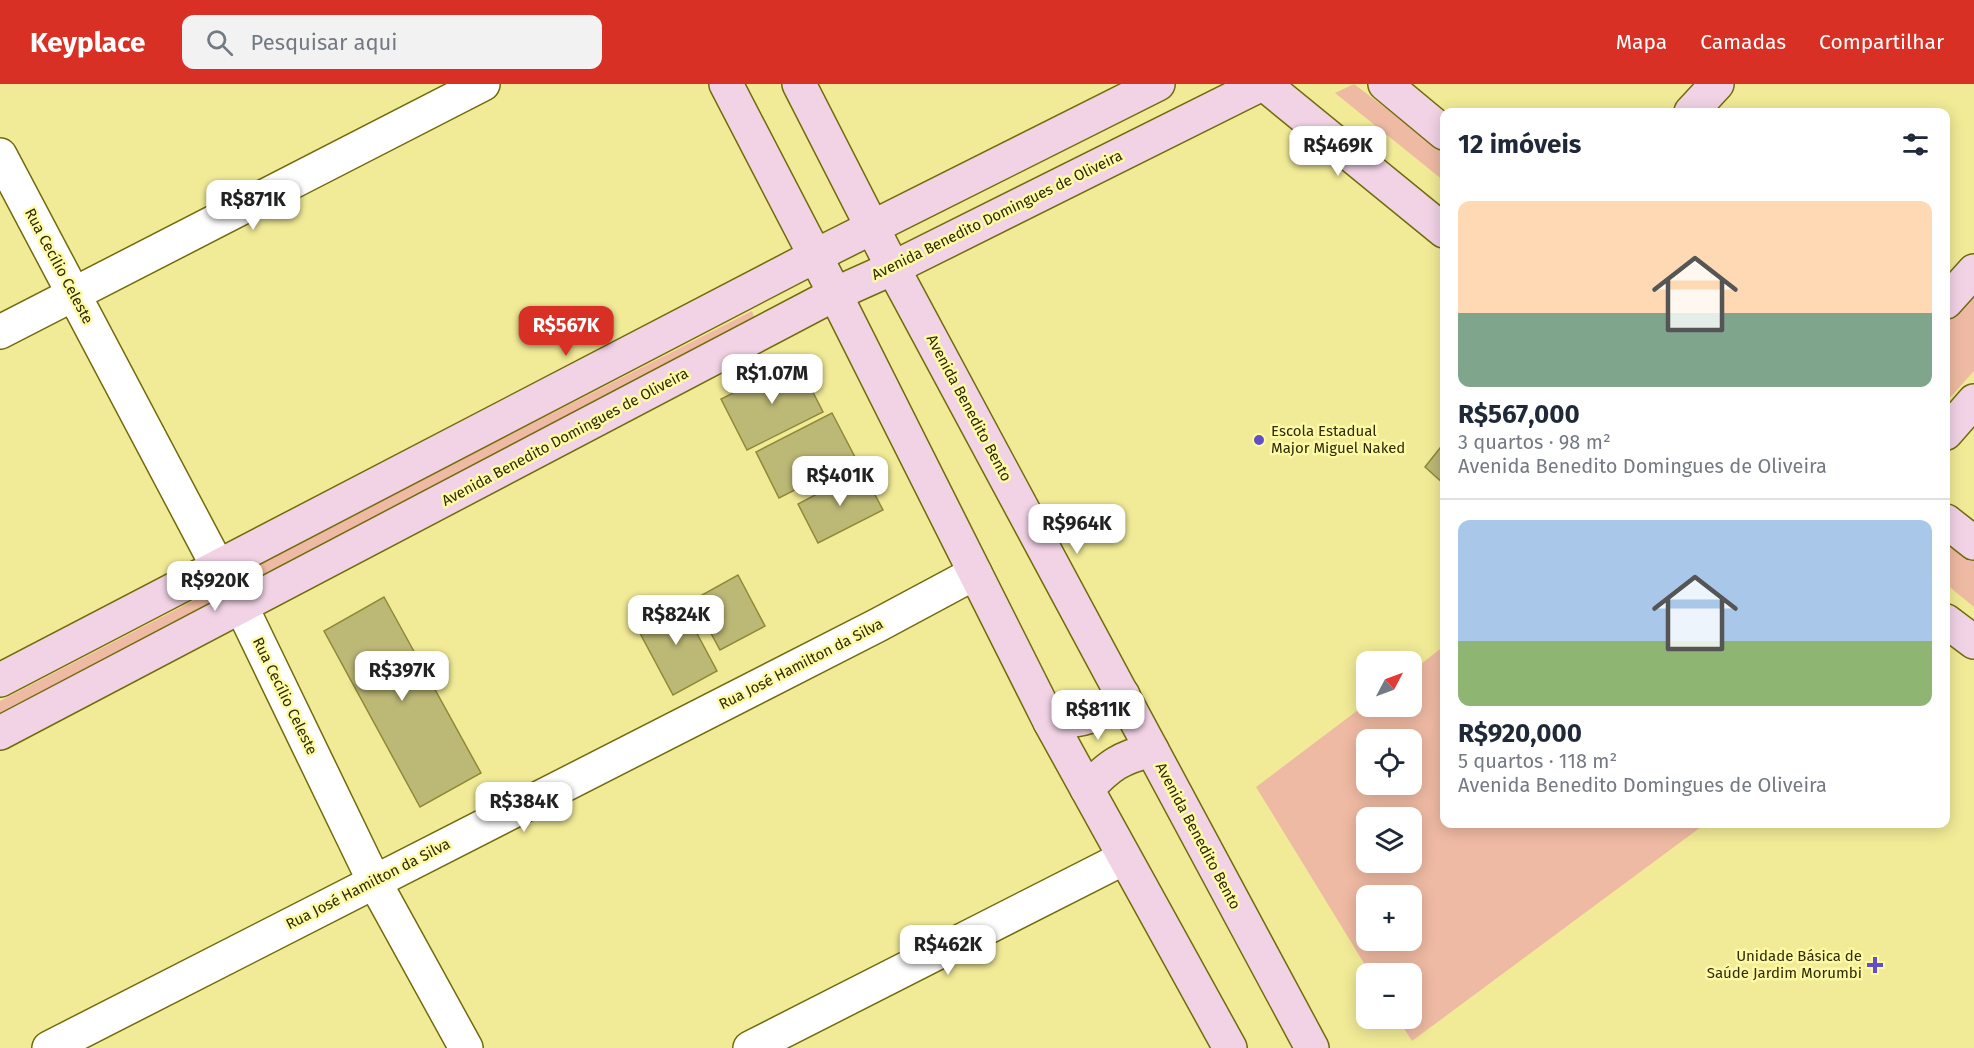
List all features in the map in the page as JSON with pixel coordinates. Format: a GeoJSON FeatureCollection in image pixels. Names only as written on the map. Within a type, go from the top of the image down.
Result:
{"type":"FeatureCollection","features":[{"type":"Feature","properties":{"kind":"street"},"geometry":{"type":"LineString","coordinates":[[0,332],[483,84]]}},
{"type":"Feature","properties":{"kind":"street"},"geometry":{"type":"LineString","coordinates":[[726,84],[835,294],[1050,722],[1230,1048]]}},
{"type":"Feature","properties":{"kind":"street","name":"Avenida Benedito Bento"},"geometry":{"type":"LineString","coordinates":[[799,84],[893,268],[1312,1048]]}},
{"type":"Feature","properties":{"kind":"street"},"geometry":{"type":"LineString","coordinates":[[0,680],[815,256],[1158,84]]}},
{"type":"Feature","properties":{"kind":"street"},"geometry":{"type":"LineString","coordinates":[[1263,84],[1440,228]]}},
{"type":"Feature","properties":{"kind":"street","name":"Avenida Benedito Domingues de Oliveira"},"geometry":{"type":"LineString","coordinates":[[0,733],[242,608],[835,294],[893,268],[1263,84]]}},
{"type":"Feature","properties":{"kind":"street"},"geometry":{"type":"LineString","coordinates":[[1385,84],[1440,130]]}},
{"type":"Feature","properties":{"kind":"street"},"geometry":{"type":"LineString","coordinates":[[1695,108],[1718,84]]}},
{"type":"Feature","properties":{"kind":"street","name":"Rua Cecílio Celeste"},"geometry":{"type":"LineString","coordinates":[[0,155],[218,567],[242,608],[374,881],[466,1048]]}},
{"type":"Feature","properties":{"kind":"street"},"geometry":{"type":"LineString","coordinates":[[1950,298],[1974,271]]}},
{"type":"Feature","properties":{"kind":"street"},"geometry":{"type":"LineString","coordinates":[[1950,428],[1974,401]]}},
{"type":"Feature","properties":{"kind":"street"},"geometry":{"type":"LineString","coordinates":[[1950,524],[1974,543]]}},
{"type":"Feature","properties":{"kind":"street","name":"Rua José Hamilton da Silva"},"geometry":{"type":"LineString","coordinates":[[49,1048],[878,625],[975,573]]}},
{"type":"Feature","properties":{"kind":"street"},"geometry":{"type":"LineString","coordinates":[[1950,624],[1974,642]]}},
{"type":"Feature","properties":{"kind":"street"},"geometry":{"type":"LineString","coordinates":[[1050,722],[1083,720],[1104,710],[1123,695]]}},
{"type":"Feature","properties":{"kind":"street"},"geometry":{"type":"LineString","coordinates":[[1087,789],[1108,768],[1127,756],[1152,750]]}},
{"type":"Feature","properties":{"kind":"street"},"geometry":{"type":"LineString","coordinates":[[750,1048],[1124,858]]}},
{"type":"Feature","properties":{"kind":"shaded area"},"geometry":{"type":"Polygon","coordinates":[[[1354,84],[1440,149],[1440,178],[1335,93],[1354,84]]]}},
{"type":"Feature","properties":{"kind":"shaded area"},"geometry":{"type":"Polygon","coordinates":[[[1974,295],[1974,371],[1950,398],[1950,321],[1974,295]]]}},
{"type":"Feature","properties":{"kind":"shaded area"},"geometry":{"type":"Polygon","coordinates":[[[752,311],[756,323],[250,585],[243,572],[752,311]]]}},
{"type":"Feature","properties":{"kind":"shaded area"},"geometry":{"type":"Polygon","coordinates":[[[1950,539],[1974,558],[1974,607],[1950,587],[1950,539]]]}},
{"type":"Feature","properties":{"kind":"shaded area"},"geometry":{"type":"Polygon","coordinates":[[[212,591],[217,603],[0,714],[0,701],[212,591]]]}},
{"type":"Feature","properties":{"kind":"shaded area"},"geometry":{"type":"Polygon","coordinates":[[[1440,649],[1440,828],[1700,828],[1412,1041],[1404,1029],[1422,1029],[1422,963],[1364,963],[1357,951],[1422,951],[1422,885],[1356,885],[1356,950],[1256,787],[1356,712],[1356,717],[1422,717],[1422,663],[1440,649]]]}},
{"type":"Feature","properties":{"kind":"building"},"geometry":{"type":"Polygon","coordinates":[[[797,361],[823,412],[747,450],[721,399],[797,361]]]}},
{"type":"Feature","properties":{"kind":"building"},"geometry":{"type":"Polygon","coordinates":[[[832,413],[856,459],[779,498],[756,452],[832,413]]]}},
{"type":"Feature","properties":{"kind":"building"},"geometry":{"type":"Polygon","coordinates":[[[1440,448],[1440,480],[1425,467],[1440,448]]]}},
{"type":"Feature","properties":{"kind":"building"},"geometry":{"type":"Polygon","coordinates":[[[862,470],[883,510],[818,543],[798,504],[862,470]]]}},
{"type":"Feature","properties":{"kind":"building"},"geometry":{"type":"Polygon","coordinates":[[[738,575],[765,626],[720,650],[693,600],[738,575]]]}},
{"type":"Feature","properties":{"kind":"building"},"geometry":{"type":"Polygon","coordinates":[[[384,597],[481,773],[420,807],[324,631],[384,597]]]}},
{"type":"Feature","properties":{"kind":"building"},"geometry":{"type":"Polygon","coordinates":[[[678,598],[717,671],[673,695],[634,622],[678,598]]]}},
{"type":"Feature","properties":{"kind":"place","name":"Escola Estadual Major Miguel Naked"},"geometry":{"type":"Point","coordinates":[1259,440]}},
{"type":"Feature","properties":{"kind":"place","name":"Unidade Básica de Saúde Jardim Morumbi"},"geometry":{"type":"Point","coordinates":[1875,965]}}]}
